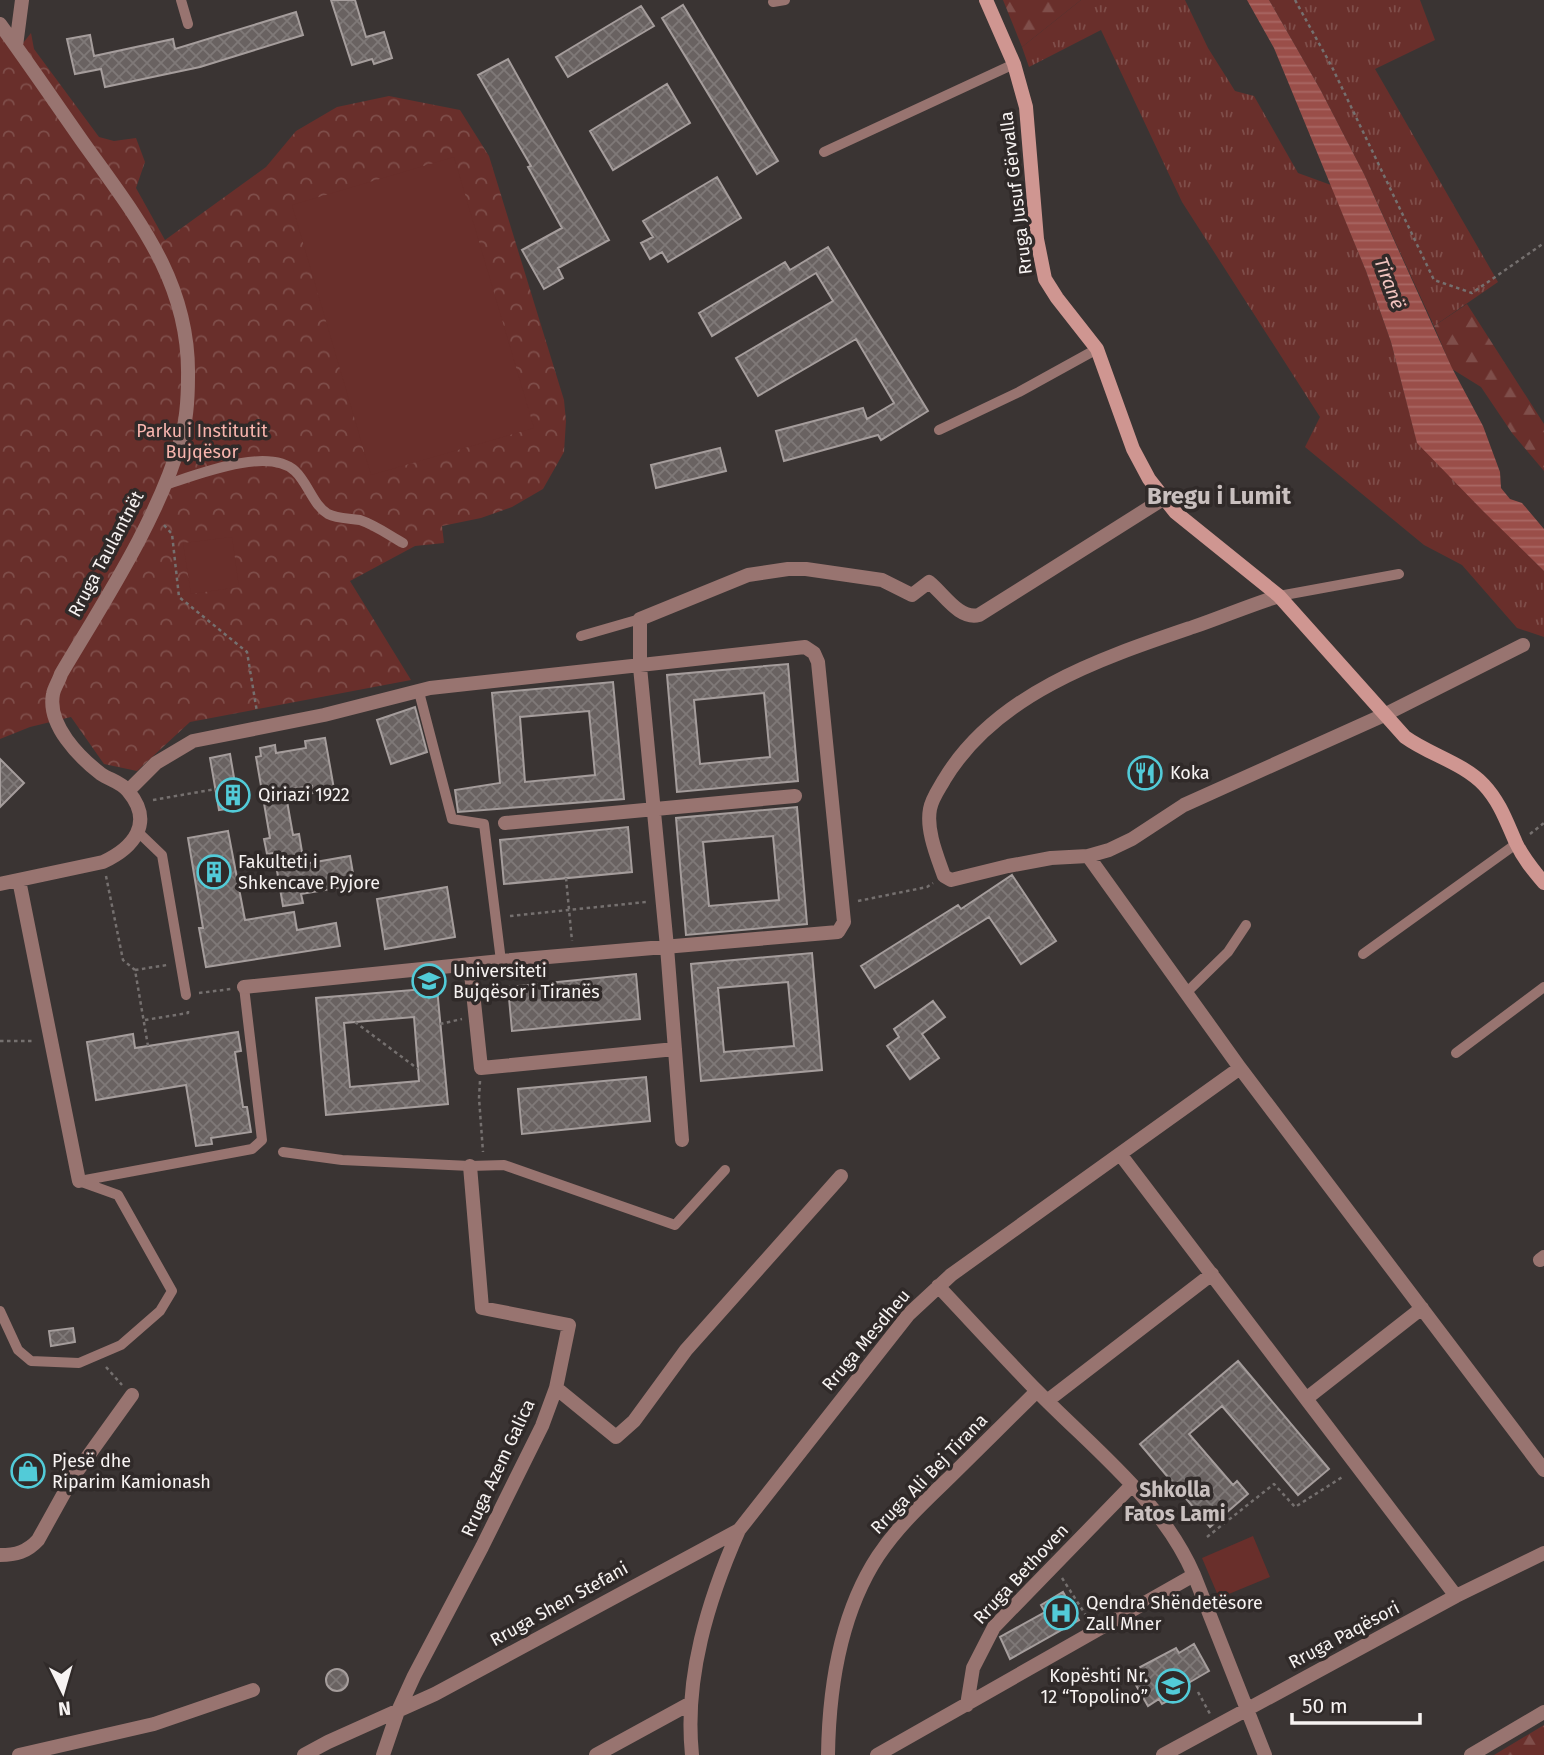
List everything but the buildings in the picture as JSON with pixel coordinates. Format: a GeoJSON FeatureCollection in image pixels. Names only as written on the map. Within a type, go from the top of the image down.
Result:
{"type":"FeatureCollection","features":[{"type":"Feature","properties":{"kind":"street"},"geometry":{"type":"LineString","coordinates":[[16,46],[22,0]]}},
{"type":"Feature","properties":{"kind":"street","name":"Rruga Jusuf Gërvalla"},"geometry":{"type":"LineString","coordinates":[[986,0],[1014,64],[1026,107],[1037,239],[1045,279],[1097,349],[1133,449],[1163,499],[1175,512],[1279,596],[1405,737],[1467,772],[1484,785],[1497,803],[1528,864],[1544,883]]}},
{"type":"Feature","properties":{"kind":"street","name":"Rruga Taulantnët"},"geometry":{"type":"LineString","coordinates":[[0,24],[139,219],[161,257],[176,294],[186,336],[188,403],[182,436],[165,485],[152,513],[61,674],[53,694],[53,711],[59,728],[91,766],[132,797]]}},
{"type":"Feature","properties":{"kind":"street"},"geometry":{"type":"LineString","coordinates":[[682,1140],[663,900],[640,667],[640,619],[748,575],[806,569],[882,580],[912,594],[929,582],[962,614],[970,617],[979,615],[1163,499]]}},
{"type":"Feature","properties":{"kind":"street"},"geometry":{"type":"LineString","coordinates":[[1279,596],[1093,664],[1045,689],[995,722],[968,746],[934,797],[930,810],[931,833],[944,876],[951,880],[1008,866],[1051,858],[1088,856],[1110,850],[1184,805],[1384,715],[1523,645]]}},
{"type":"Feature","properties":{"kind":"street"},"geometry":{"type":"LineString","coordinates":[[0,884],[103,862],[119,855],[131,845],[138,832],[139,817],[132,797],[156,763],[193,741],[430,688],[805,647],[814,653],[818,662],[844,922],[838,932],[501,961],[244,987]]}},
{"type":"Feature","properties":{"kind":"street"},"geometry":{"type":"LineString","coordinates":[[505,822],[795,796]]}},
{"type":"Feature","properties":{"kind":"street"},"geometry":{"type":"LineString","coordinates":[[1088,856],[1240,1068],[1544,1469]]}},
{"type":"Feature","properties":{"kind":"street"},"geometry":{"type":"LineString","coordinates":[[19,880],[79,1181]]}},
{"type":"Feature","properties":{"kind":"street"},"geometry":{"type":"LineString","coordinates":[[470,964],[481,1068],[675,1049]]}},
{"type":"Feature","properties":{"kind":"street","name":"Rruga Mesdheu"},"geometry":{"type":"LineString","coordinates":[[692,1755],[691,1703],[699,1647],[710,1605],[739,1530],[909,1314],[938,1286],[1240,1068]]}},
{"type":"Feature","properties":{"kind":"street"},"geometry":{"type":"LineString","coordinates":[[1119,1154],[1456,1596]]}},
{"type":"Feature","properties":{"kind":"street","name":"Rruga Azem Galica"},"geometry":{"type":"LineString","coordinates":[[383,1755],[398,1711],[523,1468],[556,1388],[569,1325],[482,1308],[477,1166]]}},
{"type":"Feature","properties":{"kind":"street"},"geometry":{"type":"LineString","coordinates":[[556,1388],[616,1437],[634,1421],[686,1350],[841,1175]]}},
{"type":"Feature","properties":{"kind":"street","name":"Rruga Ali Bej Tirana"},"geometry":{"type":"LineString","coordinates":[[828,1755],[838,1654],[848,1620],[877,1558],[895,1533],[920,1506],[1042,1396],[1212,1274]]}},
{"type":"Feature","properties":{"kind":"street"},"geometry":{"type":"LineString","coordinates":[[938,1286],[1042,1396],[1132,1485],[1178,1542],[1194,1575],[1265,1755]]}},
{"type":"Feature","properties":{"kind":"street"},"geometry":{"type":"LineString","coordinates":[[1307,1398],[1422,1308]]}},
{"type":"Feature","properties":{"kind":"street"},"geometry":{"type":"LineString","coordinates":[[0,1555],[19,1554],[30,1549],[38,1540],[73,1477],[127,1391]]}},
{"type":"Feature","properties":{"kind":"street","name":"Rruga Bethoven"},"geometry":{"type":"LineString","coordinates":[[967,1705],[973,1668],[979,1652],[995,1627],[1132,1485]]}},
{"type":"Feature","properties":{"kind":"street","name":"Rruga Shen Stefani"},"geometry":{"type":"LineString","coordinates":[[304,1755],[435,1694],[739,1530]]}},
{"type":"Feature","properties":{"kind":"street","name":"Rruga Paqësori"},"geometry":{"type":"LineString","coordinates":[[1163,1755],[1456,1596],[1544,1553]]}},
{"type":"Feature","properties":{"kind":"street"},"geometry":{"type":"LineString","coordinates":[[877,1755],[1194,1575]]}},
{"type":"Feature","properties":{"kind":"street"},"geometry":{"type":"LineString","coordinates":[[19,1755],[154,1724],[253,1690]]}},
{"type":"Feature","properties":{"kind":"street"},"geometry":{"type":"LineString","coordinates":[[596,1755],[691,1703]]}},
{"type":"Feature","properties":{"kind":"street"},"geometry":{"type":"LineString","coordinates":[[1471,1755],[1544,1712]]}},
{"type":"Feature","properties":{"kind":"lane"},"geometry":{"type":"LineString","coordinates":[[181,0],[188,24]]}},
{"type":"Feature","properties":{"kind":"lane"},"geometry":{"type":"LineString","coordinates":[[773,2],[785,0]]}},
{"type":"Feature","properties":{"kind":"lane"},"geometry":{"type":"LineString","coordinates":[[824,152],[1014,64]]}},
{"type":"Feature","properties":{"kind":"lane"},"geometry":{"type":"LineString","coordinates":[[939,430],[1030,386],[1097,349]]}},
{"type":"Feature","properties":{"kind":"lane"},"geometry":{"type":"LineString","coordinates":[[165,485],[247,463],[266,461],[281,464],[295,471],[326,513],[378,528],[403,543]]}},
{"type":"Feature","properties":{"kind":"lane"},"geometry":{"type":"LineString","coordinates":[[1279,596],[1399,574]]}},
{"type":"Feature","properties":{"kind":"lane"},"geometry":{"type":"LineString","coordinates":[[581,636],[640,619]]}},
{"type":"Feature","properties":{"kind":"lane"},"geometry":{"type":"LineString","coordinates":[[419,692],[452,819],[484,824],[501,961]]}},
{"type":"Feature","properties":{"kind":"lane"},"geometry":{"type":"LineString","coordinates":[[138,832],[162,855],[186,995]]}},
{"type":"Feature","properties":{"kind":"lane"},"geometry":{"type":"LineString","coordinates":[[1363,954],[1516,844]]}},
{"type":"Feature","properties":{"kind":"lane"},"geometry":{"type":"LineString","coordinates":[[1186,993],[1228,952],[1246,925]]}},
{"type":"Feature","properties":{"kind":"lane"},"geometry":{"type":"LineString","coordinates":[[79,1181],[251,1149],[262,1140],[244,987]]}},
{"type":"Feature","properties":{"kind":"lane"},"geometry":{"type":"LineString","coordinates":[[1456,1053],[1544,987]]}},
{"type":"Feature","properties":{"kind":"lane"},"geometry":{"type":"LineString","coordinates":[[284,1152],[342,1160],[504,1165],[675,1225],[725,1170]]}},
{"type":"Feature","properties":{"kind":"lane"},"geometry":{"type":"LineString","coordinates":[[0,1311],[18,1350],[31,1361],[79,1363],[121,1345],[160,1311],[172,1291],[118,1195],[79,1181]]}},
{"type":"Feature","properties":{"kind":"path"},"geometry":{"type":"LineString","coordinates":[[1295,0],[1332,67],[1434,280],[1472,293],[1544,243]]}},
{"type":"Feature","properties":{"kind":"path"},"geometry":{"type":"LineString","coordinates":[[152,513],[172,534],[179,597],[247,652],[260,727]]}},
{"type":"Feature","properties":{"kind":"path"},"geometry":{"type":"LineString","coordinates":[[132,797],[216,789]]}},
{"type":"Feature","properties":{"kind":"path"},"geometry":{"type":"LineString","coordinates":[[103,862],[123,960],[135,970],[148,1046]]}},
{"type":"Feature","properties":{"kind":"path"},"geometry":{"type":"LineString","coordinates":[[842,904],[927,887],[944,876]]}},
{"type":"Feature","properties":{"kind":"path"},"geometry":{"type":"LineString","coordinates":[[566,878],[573,955]]}},
{"type":"Feature","properties":{"kind":"path"},"geometry":{"type":"LineString","coordinates":[[496,917],[663,900]]}},
{"type":"Feature","properties":{"kind":"path"},"geometry":{"type":"LineString","coordinates":[[135,970],[151,968]]}},
{"type":"Feature","properties":{"kind":"path"},"geometry":{"type":"LineString","coordinates":[[208,992],[244,987]]}},
{"type":"Feature","properties":{"kind":"path"},"geometry":{"type":"LineString","coordinates":[[145,1020],[188,1013],[186,995]]}},
{"type":"Feature","properties":{"kind":"path"},"geometry":{"type":"LineString","coordinates":[[440,1024],[475,1016]]}},
{"type":"Feature","properties":{"kind":"path"},"geometry":{"type":"LineString","coordinates":[[355,1022],[418,1069]]}},
{"type":"Feature","properties":{"kind":"path"},"geometry":{"type":"LineString","coordinates":[[0,1041],[51,1041]]}},
{"type":"Feature","properties":{"kind":"path"},"geometry":{"type":"LineString","coordinates":[[477,1166],[481,1068]]}},
{"type":"Feature","properties":{"kind":"path"},"geometry":{"type":"LineString","coordinates":[[95,1356],[127,1391]]}},
{"type":"Feature","properties":{"kind":"path"},"geometry":{"type":"LineString","coordinates":[[1207,1537],[1274,1484],[1295,1507],[1349,1473]]}},
{"type":"Feature","properties":{"kind":"path"},"geometry":{"type":"LineString","coordinates":[[1054,1565],[1096,1631]]}},
{"type":"Feature","properties":{"kind":"path"},"geometry":{"type":"LineString","coordinates":[[1198,1692],[1212,1716]]}},
{"type":"Feature","properties":{"kind":"green space"},"geometry":{"type":"Polygon","coordinates":[[[1003,0],[1081,0],[1022,47],[1003,0]]]}},
{"type":"Feature","properties":{"kind":"green space"},"geometry":{"type":"Polygon","coordinates":[[[1081,0],[1185,0],[1208,48],[1235,91],[1254,96],[1298,173],[1331,185],[1391,342],[1417,442],[1544,571],[1544,637],[1517,628],[1462,565],[1424,545],[1305,447],[1320,417],[1182,202],[1101,30],[1029,67],[1022,47],[1081,0]]]}},
{"type":"Feature","properties":{"kind":"green space"},"geometry":{"type":"Polygon","coordinates":[[[1269,0],[1420,0],[1435,40],[1375,69],[1498,282],[1434,326],[1364,174],[1320,89],[1269,0]]]}},
{"type":"Feature","properties":{"kind":"green space","name":"Parku i Institutit Bujqësor"},"geometry":{"type":"Polygon","coordinates":[[[0,29],[15,53],[31,33],[34,49],[99,137],[114,141],[136,138],[145,162],[136,188],[165,240],[266,167],[296,131],[337,107],[389,96],[460,110],[489,156],[564,400],[564,452],[543,489],[512,507],[481,518],[442,526],[444,543],[415,546],[350,581],[411,680],[190,722],[137,771],[104,764],[71,717],[30,727],[0,739],[0,29]]]}},
{"type":"Feature","properties":{"kind":"green space"},"geometry":{"type":"Polygon","coordinates":[[[454,157],[534,428],[371,475],[292,205],[454,157]]]}},
{"type":"Feature","properties":{"kind":"green space"},"geometry":{"type":"Polygon","coordinates":[[[1467,304],[1544,424],[1544,471],[1512,433],[1481,387],[1452,369],[1434,326],[1467,304]]]}},
{"type":"Feature","properties":{"kind":"green space"},"geometry":{"type":"Polygon","coordinates":[[[232,537],[239,587],[191,594],[183,543],[232,537]]]}},
{"type":"Feature","properties":{"kind":"green space"},"geometry":{"type":"Polygon","coordinates":[[[1253,1536],[1270,1577],[1219,1598],[1202,1558],[1253,1536]]]}},
{"type":"Feature","properties":{"kind":"green space"},"geometry":{"type":"Polygon","coordinates":[[[1544,1725],[1544,1755],[1494,1755],[1544,1725]]]}},
{"type":"Feature","properties":{"kind":"water","name":"Tiranë"},"geometry":{"type":"Polygon","coordinates":[[[1247,0],[1269,0],[1320,89],[1364,174],[1452,368],[1483,426],[1500,472],[1501,488],[1510,499],[1522,503],[1544,529],[1544,571],[1417,443],[1391,342],[1366,271],[1274,48],[1247,0]]]}},
{"type":"Feature","properties":{"kind":"place","name":"Koka"},"geometry":{"type":"Point","coordinates":[1145,773]}},
{"type":"Feature","properties":{"kind":"place","name":"Qiriazi 1922"},"geometry":{"type":"Point","coordinates":[233,795]}},
{"type":"Feature","properties":{"kind":"place","name":"Fakulteti i Shkencave Pyjore"},"geometry":{"type":"Point","coordinates":[214,872]}},
{"type":"Feature","properties":{"kind":"place","name":"Universiteti Bujqësor i Tiranës"},"geometry":{"type":"Point","coordinates":[429,981]}},
{"type":"Feature","properties":{"kind":"place","name":"Pjesë dhe Riparim Kamionash"},"geometry":{"type":"Point","coordinates":[28,1471]}},
{"type":"Feature","properties":{"kind":"place","name":"Qendra Shëndetësore Zall Mner"},"geometry":{"type":"Point","coordinates":[1061,1613]}},
{"type":"Feature","properties":{"kind":"place","name":"Kopështi Nr. 12 “Topolino”"},"geometry":{"type":"Point","coordinates":[1173,1686]}},
{"type":"Feature","properties":{"kind":"district","name":"Bregu i Lumit"},"geometry":{"type":"Point","coordinates":[1219,496]}},
{"type":"Feature","properties":{"kind":"district","name":"Shkolla Fatos Lami"},"geometry":{"type":"Point","coordinates":[1175,1502]}}]}
